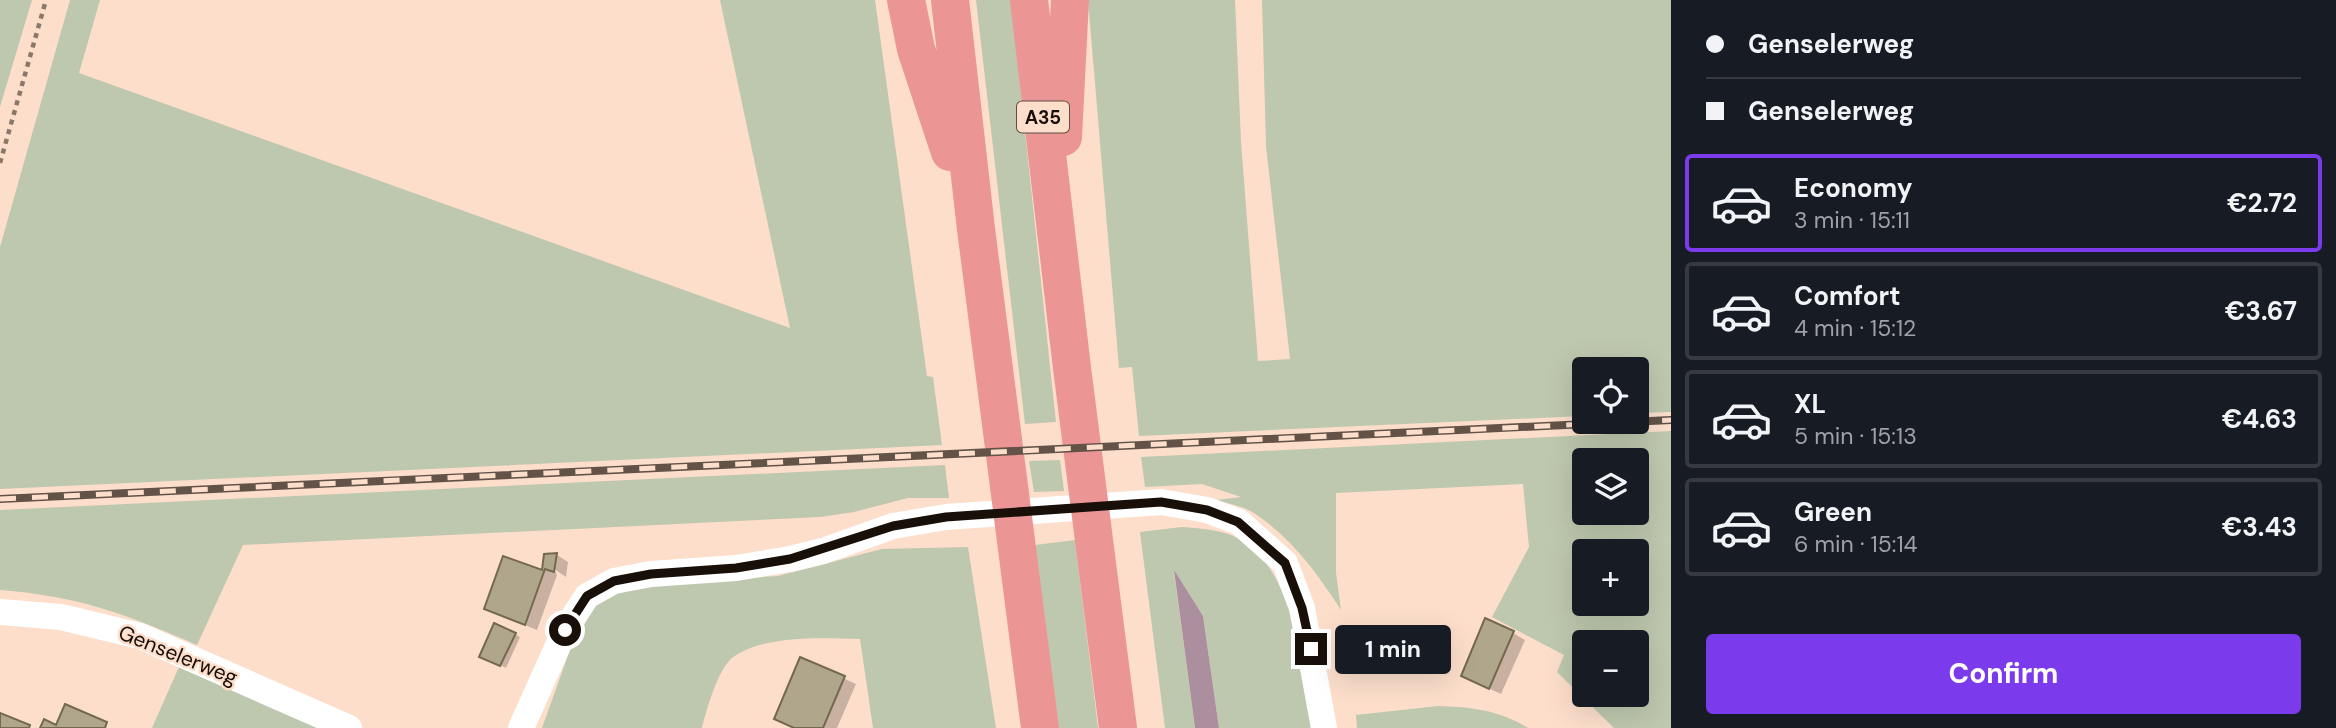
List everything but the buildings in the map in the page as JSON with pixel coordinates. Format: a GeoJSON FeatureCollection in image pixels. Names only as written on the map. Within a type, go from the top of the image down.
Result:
{"type":"FeatureCollection","features":[{"type":"Feature","properties":{"kind":"highway"},"geometry":{"type":"LineString","coordinates":[[906,0],[916,49],[976,229]]}},
{"type":"Feature","properties":{"kind":"highway"},"geometry":{"type":"LineString","coordinates":[[950,0],[976,229],[1040,728]]}},
{"type":"Feature","properties":{"kind":"highway","name":"A35"},"geometry":{"type":"LineString","coordinates":[[1029,0],[1118,728]]}},
{"type":"Feature","properties":{"kind":"highway","name":"A35"},"geometry":{"type":"LineString","coordinates":[[1056,233],[1070,0]]}},
{"type":"Feature","properties":{"kind":"street"},"geometry":{"type":"LineString","coordinates":[[521,728],[565,630],[587,596],[614,581],[651,574],[736,568],[790,559],[893,526],[946,517],[1161,502],[1207,510],[1238,522],[1285,563],[1302,608],[1316,669],[1324,728]]}},
{"type":"Feature","properties":{"kind":"street","name":"Genselerweg"},"geometry":{"type":"LineString","coordinates":[[0,612],[61,617],[141,636],[348,728]]}},
{"type":"Feature","properties":{"kind":"path"},"geometry":{"type":"LineString","coordinates":[[0,163],[46,0]]}},
{"type":"Feature","properties":{"kind":"green space"},"geometry":{"type":"Polygon","coordinates":[[[0,0],[32,0],[0,107],[0,0]]]}},
{"type":"Feature","properties":{"kind":"green space"},"geometry":{"type":"Polygon","coordinates":[[[70,0],[100,0],[79,73],[790,328],[720,0],[875,0],[927,376],[933,377],[942,445],[0,489],[0,247],[70,0]]]}},
{"type":"Feature","properties":{"kind":"green space"},"geometry":{"type":"Polygon","coordinates":[[[976,0],[1011,0],[1056,422],[1025,424],[976,0]]]}},
{"type":"Feature","properties":{"kind":"green space"},"geometry":{"type":"Polygon","coordinates":[[[1088,0],[1235,0],[1241,142],[1258,361],[1290,359],[1266,146],[1262,0],[1671,0],[1671,412],[1649,413],[1649,357],[1572,357],[1572,417],[1139,436],[1132,367],[1119,368],[1088,0]]]}},
{"type":"Feature","properties":{"kind":"green space"},"geometry":{"type":"Polygon","coordinates":[[[1671,431],[1671,728],[1614,728],[1593,707],[1649,707],[1649,630],[1572,630],[1572,687],[1557,672],[1564,655],[1492,617],[1529,547],[1523,484],[1336,493],[1336,573],[1341,610],[1313,570],[1280,533],[1250,511],[1217,500],[1241,497],[1202,484],[1145,487],[1141,457],[1671,431]]]}},
{"type":"Feature","properties":{"kind":"green space"},"geometry":{"type":"Polygon","coordinates":[[[1060,460],[1064,491],[1034,492],[1029,461],[1060,460]]]}},
{"type":"Feature","properties":{"kind":"green space"},"geometry":{"type":"Polygon","coordinates":[[[945,465],[949,498],[908,498],[854,512],[820,517],[243,545],[197,645],[101,608],[54,597],[0,590],[0,510],[945,465]]]}},
{"type":"Feature","properties":{"kind":"green space"},"geometry":{"type":"Polygon","coordinates":[[[1182,527],[1234,536],[1249,545],[1265,561],[1277,581],[1295,629],[1314,728],[1219,728],[1203,616],[1174,572],[1195,728],[1165,728],[1140,532],[1182,527]]]}},
{"type":"Feature","properties":{"kind":"green space"},"geometry":{"type":"Polygon","coordinates":[[[1075,540],[1098,728],[1059,728],[1035,545],[1075,540]]]}},
{"type":"Feature","properties":{"kind":"green space"},"geometry":{"type":"Polygon","coordinates":[[[968,547],[996,728],[873,728],[860,639],[829,638],[777,641],[745,650],[732,658],[717,680],[702,728],[542,728],[575,636],[599,601],[620,592],[661,584],[778,576],[882,549],[968,547]]]}},
{"type":"Feature","properties":{"kind":"green space"},"geometry":{"type":"Polygon","coordinates":[[[179,667],[320,728],[152,728],[179,667]]]}},
{"type":"Feature","properties":{"kind":"green space"},"geometry":{"type":"Polygon","coordinates":[[[1438,706],[1484,711],[1506,717],[1528,728],[1357,728],[1356,715],[1438,706]]]}},
{"type":"Feature","properties":{"kind":"shaded area"},"geometry":{"type":"Polygon","coordinates":[[[1174,570],[1203,616],[1219,728],[1195,728],[1174,570]]]}},
{"type":"Feature","properties":{"kind":"railway"},"geometry":{"type":"LineString","coordinates":[[0,499],[1671,420]]}},
{"type":"Feature","properties":{"kind":"route"},"geometry":{"type":"LineString","coordinates":[[565,630],[587,596],[614,581],[651,574],[736,568],[790,559],[823,551],[893,526],[946,517],[1161,502],[1207,510],[1238,522],[1285,563],[1302,608],[1311,649]]}}]}
